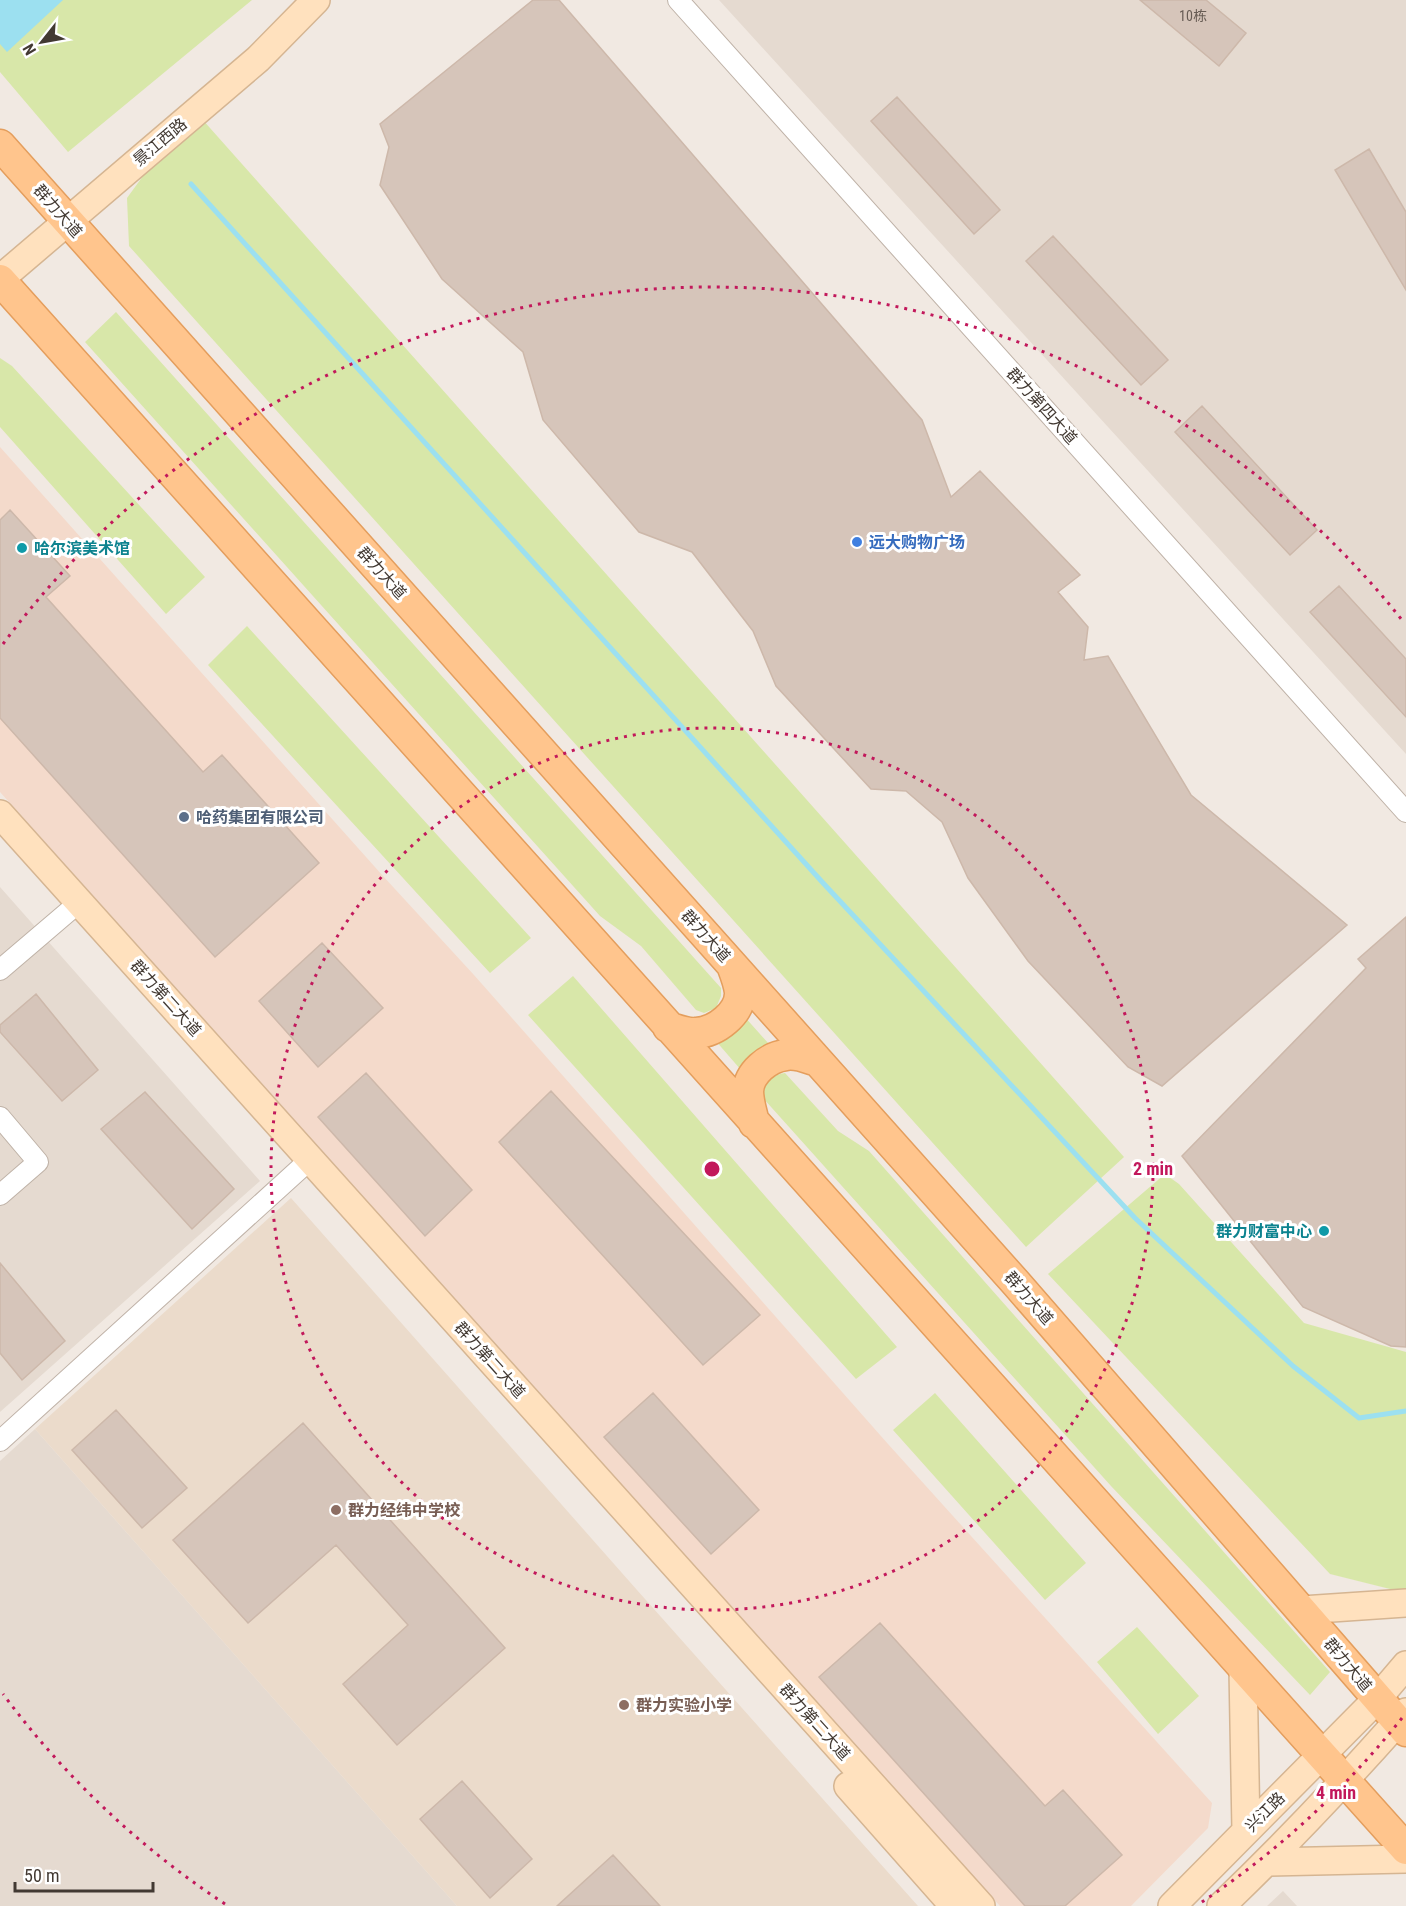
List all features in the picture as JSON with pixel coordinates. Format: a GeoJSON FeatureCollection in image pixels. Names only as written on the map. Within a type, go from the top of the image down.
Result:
{"type":"FeatureCollection","features":[{"type":"Feature","properties":{"kind":"main road","name":"景江西路"},"geometry":{"type":"LineString","coordinates":[[0,280],[258,58],[316,0]]}},
{"type":"Feature","properties":{"kind":"main road","name":"群力大道"},"geometry":{"type":"LineString","coordinates":[[0,145],[1016,1283],[1377,1699],[1403,1722]]}},
{"type":"Feature","properties":{"kind":"main road"},"geometry":{"type":"LineString","coordinates":[[0,280],[1406,1849]]}},
{"type":"Feature","properties":{"kind":"main road","name":"群力第二大道"},"geometry":{"type":"LineString","coordinates":[[0,814],[981,1906]]}},
{"type":"Feature","properties":{"kind":"main road","name":"群力第二大道"},"geometry":{"type":"LineString","coordinates":[[0,836],[304,1165],[954,1906]]}},
{"type":"Feature","properties":{"kind":"main road"},"geometry":{"type":"LineString","coordinates":[[668,1027],[686,1033],[707,1031],[734,1012],[739,1002],[740,991],[732,965]]}},
{"type":"Feature","properties":{"kind":"main road"},"geometry":{"type":"LineString","coordinates":[[754,1123],[748,1091],[750,1081],[756,1072],[775,1057],[786,1055],[799,1055],[817,1061]]}},
{"type":"Feature","properties":{"kind":"main road"},"geometry":{"type":"LineString","coordinates":[[1302,1610],[1406,1603]]}},
{"type":"Feature","properties":{"kind":"main road","name":"兴江路"},"geometry":{"type":"LineString","coordinates":[[1172,1906],[1377,1699],[1406,1665]]}},
{"type":"Feature","properties":{"kind":"main road"},"geometry":{"type":"LineString","coordinates":[[1243,1669],[1246,1831]]}},
{"type":"Feature","properties":{"kind":"main road"},"geometry":{"type":"LineString","coordinates":[[1221,1906],[1268,1862],[1403,1722]]}},
{"type":"Feature","properties":{"kind":"main road"},"geometry":{"type":"LineString","coordinates":[[1268,1862],[1406,1859]]}},
{"type":"Feature","properties":{"kind":"street","name":"群力第四大道"},"geometry":{"type":"LineString","coordinates":[[678,0],[1406,812]]}},
{"type":"Feature","properties":{"kind":"street"},"geometry":{"type":"LineString","coordinates":[[0,970],[69,911]]}},
{"type":"Feature","properties":{"kind":"street"},"geometry":{"type":"LineString","coordinates":[[0,1117],[38,1162],[0,1195]]}},
{"type":"Feature","properties":{"kind":"street"},"geometry":{"type":"LineString","coordinates":[[0,1441],[304,1165]]}},
{"type":"Feature","properties":{"kind":"shaded area"},"geometry":{"type":"Polygon","coordinates":[[[719,0],[1406,0],[1406,754],[719,0]]]}},
{"type":"Feature","properties":{"kind":"shaded area"},"geometry":{"type":"Polygon","coordinates":[[[0,447],[474,975],[888,1444],[1212,1803],[1208,1828],[1131,1906],[1000,1906],[0,792],[0,447]]]}},
{"type":"Feature","properties":{"kind":"shaded area"},"geometry":{"type":"Polygon","coordinates":[[[0,887],[260,1181],[0,1412],[0,887]]]}},
{"type":"Feature","properties":{"kind":"shaded area","name":"群力经纬中学校"},"geometry":{"type":"Polygon","coordinates":[[[291,1198],[918,1906],[457,1906],[35,1429],[291,1198]]]}},
{"type":"Feature","properties":{"kind":"shaded area"},"geometry":{"type":"Polygon","coordinates":[[[35,1429],[457,1906],[0,1906],[0,1461],[35,1429]]]}},
{"type":"Feature","properties":{"kind":"shaded area"},"geometry":{"type":"Polygon","coordinates":[[[1283,1891],[1297,1906],[1267,1906],[1283,1891]]]}},
{"type":"Feature","properties":{"kind":"green space"},"geometry":{"type":"Polygon","coordinates":[[[0,0],[252,0],[68,152],[0,72],[0,0]]]}},
{"type":"Feature","properties":{"kind":"green space"},"geometry":{"type":"Polygon","coordinates":[[[202,119],[1124,1157],[1026,1247],[129,246],[127,198],[151,165],[202,119]]]}},
{"type":"Feature","properties":{"kind":"green space"},"geometry":{"type":"Polygon","coordinates":[[[116,312],[721,988],[721,996],[716,1008],[704,1013],[696,1010],[641,946],[600,916],[85,342],[116,312]]]}},
{"type":"Feature","properties":{"kind":"green space"},"geometry":{"type":"Polygon","coordinates":[[[0,358],[12,366],[205,577],[166,614],[0,427],[0,358]]]}},
{"type":"Feature","properties":{"kind":"green space"},"geometry":{"type":"Polygon","coordinates":[[[247,626],[531,938],[490,973],[208,665],[247,626]]]}},
{"type":"Feature","properties":{"kind":"green space"},"geometry":{"type":"Polygon","coordinates":[[[573,976],[897,1347],[856,1379],[528,1015],[573,976]]]}},
{"type":"Feature","properties":{"kind":"green space"},"geometry":{"type":"Polygon","coordinates":[[[743,1015],[769,1044],[741,1070],[715,1040],[743,1015]]]}},
{"type":"Feature","properties":{"kind":"green space"},"geometry":{"type":"Polygon","coordinates":[[[785,1073],[838,1131],[869,1151],[1330,1672],[1310,1695],[1111,1486],[763,1098],[769,1081],[785,1073]]]}},
{"type":"Feature","properties":{"kind":"green space"},"geometry":{"type":"Polygon","coordinates":[[[1165,1174],[1179,1184],[1304,1323],[1406,1352],[1406,1593],[1330,1574],[1048,1274],[1165,1174]]]}},
{"type":"Feature","properties":{"kind":"green space"},"geometry":{"type":"Polygon","coordinates":[[[935,1393],[1086,1563],[1045,1600],[893,1430],[935,1393]]]}},
{"type":"Feature","properties":{"kind":"green space"},"geometry":{"type":"Polygon","coordinates":[[[1137,1627],[1199,1696],[1158,1734],[1097,1662],[1137,1627]]]}},
{"type":"Feature","properties":{"kind":"water"},"geometry":{"type":"Polygon","coordinates":[[[0,0],[63,0],[7,52],[0,44],[0,0]]]}},
{"type":"Feature","properties":{"kind":"building","name":"远大购物广场"},"geometry":{"type":"Polygon","coordinates":[[[533,0],[559,0],[922,420],[951,497],[980,471],[1080,575],[1058,592],[1088,627],[1084,660],[1108,656],[1191,795],[1347,925],[1162,1086],[1128,1067],[1028,961],[968,878],[942,822],[906,791],[871,789],[776,686],[753,631],[692,552],[639,532],[543,420],[523,352],[442,279],[380,185],[389,147],[380,124],[533,0]]]}},
{"type":"Feature","properties":{"kind":"building"},"geometry":{"type":"Polygon","coordinates":[[[1140,0],[1206,0],[1246,33],[1219,66],[1140,0]]]}},
{"type":"Feature","properties":{"kind":"building"},"geometry":{"type":"Polygon","coordinates":[[[897,97],[1000,210],[974,234],[871,121],[897,97]]]}},
{"type":"Feature","properties":{"kind":"building"},"geometry":{"type":"Polygon","coordinates":[[[1369,149],[1406,212],[1406,290],[1335,170],[1369,149]]]}},
{"type":"Feature","properties":{"kind":"building"},"geometry":{"type":"Polygon","coordinates":[[[1053,236],[1168,360],[1141,385],[1026,261],[1053,236]]]}},
{"type":"Feature","properties":{"kind":"building"},"geometry":{"type":"Polygon","coordinates":[[[1202,406],[1317,530],[1290,555],[1175,432],[1202,406]]]}},
{"type":"Feature","properties":{"kind":"building","name":"哈药集团有限公司"},"geometry":{"type":"Polygon","coordinates":[[[10,510],[70,576],[46,597],[203,772],[222,755],[319,863],[215,957],[0,718],[0,520],[10,510]]]}},
{"type":"Feature","properties":{"kind":"building"},"geometry":{"type":"Polygon","coordinates":[[[1339,586],[1406,659],[1406,717],[1310,612],[1339,586]]]}},
{"type":"Feature","properties":{"kind":"building","name":"群力财富中心"},"geometry":{"type":"Polygon","coordinates":[[[1406,917],[1406,1347],[1391,1346],[1303,1307],[1182,1156],[1366,968],[1358,959],[1406,917]]]}},
{"type":"Feature","properties":{"kind":"building"},"geometry":{"type":"Polygon","coordinates":[[[322,943],[383,1008],[318,1067],[259,1001],[322,943]]]}},
{"type":"Feature","properties":{"kind":"building"},"geometry":{"type":"Polygon","coordinates":[[[36,994],[98,1070],[62,1101],[0,1032],[0,1025],[36,994]]]}},
{"type":"Feature","properties":{"kind":"building"},"geometry":{"type":"Polygon","coordinates":[[[366,1073],[472,1190],[425,1236],[318,1117],[366,1073]]]}},
{"type":"Feature","properties":{"kind":"building"},"geometry":{"type":"Polygon","coordinates":[[[551,1091],[760,1315],[703,1365],[499,1142],[551,1091]]]}},
{"type":"Feature","properties":{"kind":"building"},"geometry":{"type":"Polygon","coordinates":[[[145,1092],[234,1189],[192,1229],[101,1129],[145,1092]]]}},
{"type":"Feature","properties":{"kind":"building"},"geometry":{"type":"Polygon","coordinates":[[[0,1263],[65,1341],[22,1380],[0,1353],[0,1263]]]}},
{"type":"Feature","properties":{"kind":"building"},"geometry":{"type":"Polygon","coordinates":[[[653,1393],[759,1510],[711,1554],[604,1437],[653,1393]]]}},
{"type":"Feature","properties":{"kind":"building"},"geometry":{"type":"Polygon","coordinates":[[[116,1410],[187,1488],[142,1528],[72,1450],[116,1410]]]}},
{"type":"Feature","properties":{"kind":"building"},"geometry":{"type":"Polygon","coordinates":[[[303,1423],[505,1648],[397,1745],[343,1684],[408,1625],[336,1545],[248,1623],[173,1540],[303,1423]]]}},
{"type":"Feature","properties":{"kind":"building"},"geometry":{"type":"Polygon","coordinates":[[[880,1623],[1045,1806],[1063,1790],[1122,1855],[1065,1906],[1025,1906],[819,1677],[880,1623]]]}},
{"type":"Feature","properties":{"kind":"building"},"geometry":{"type":"Polygon","coordinates":[[[462,1781],[532,1859],[490,1898],[420,1819],[462,1781]]]}},
{"type":"Feature","properties":{"kind":"building"},"geometry":{"type":"Polygon","coordinates":[[[613,1855],[660,1906],[557,1906],[613,1855]]]}},
{"type":"Feature","properties":{"kind":"waterway"},"geometry":{"type":"LineString","coordinates":[[191,184],[824,884],[1135,1218],[1293,1366],[1359,1418],[1406,1411]]}},
{"type":"Feature","properties":{"kind":"place","name":"远大购物广场"},"geometry":{"type":"Point","coordinates":[857,542]}},
{"type":"Feature","properties":{"kind":"place","name":"哈尔滨美术馆"},"geometry":{"type":"Point","coordinates":[22,548]}},
{"type":"Feature","properties":{"kind":"place","name":"哈药集团有限公司"},"geometry":{"type":"Point","coordinates":[184,817]}},
{"type":"Feature","properties":{"kind":"place","name":"群力财富中心"},"geometry":{"type":"Point","coordinates":[1324,1231]}},
{"type":"Feature","properties":{"kind":"place","name":"群力经纬中学校"},"geometry":{"type":"Point","coordinates":[336,1510]}},
{"type":"Feature","properties":{"kind":"place","name":"群力实验小学"},"geometry":{"type":"Point","coordinates":[624,1705]}}]}
